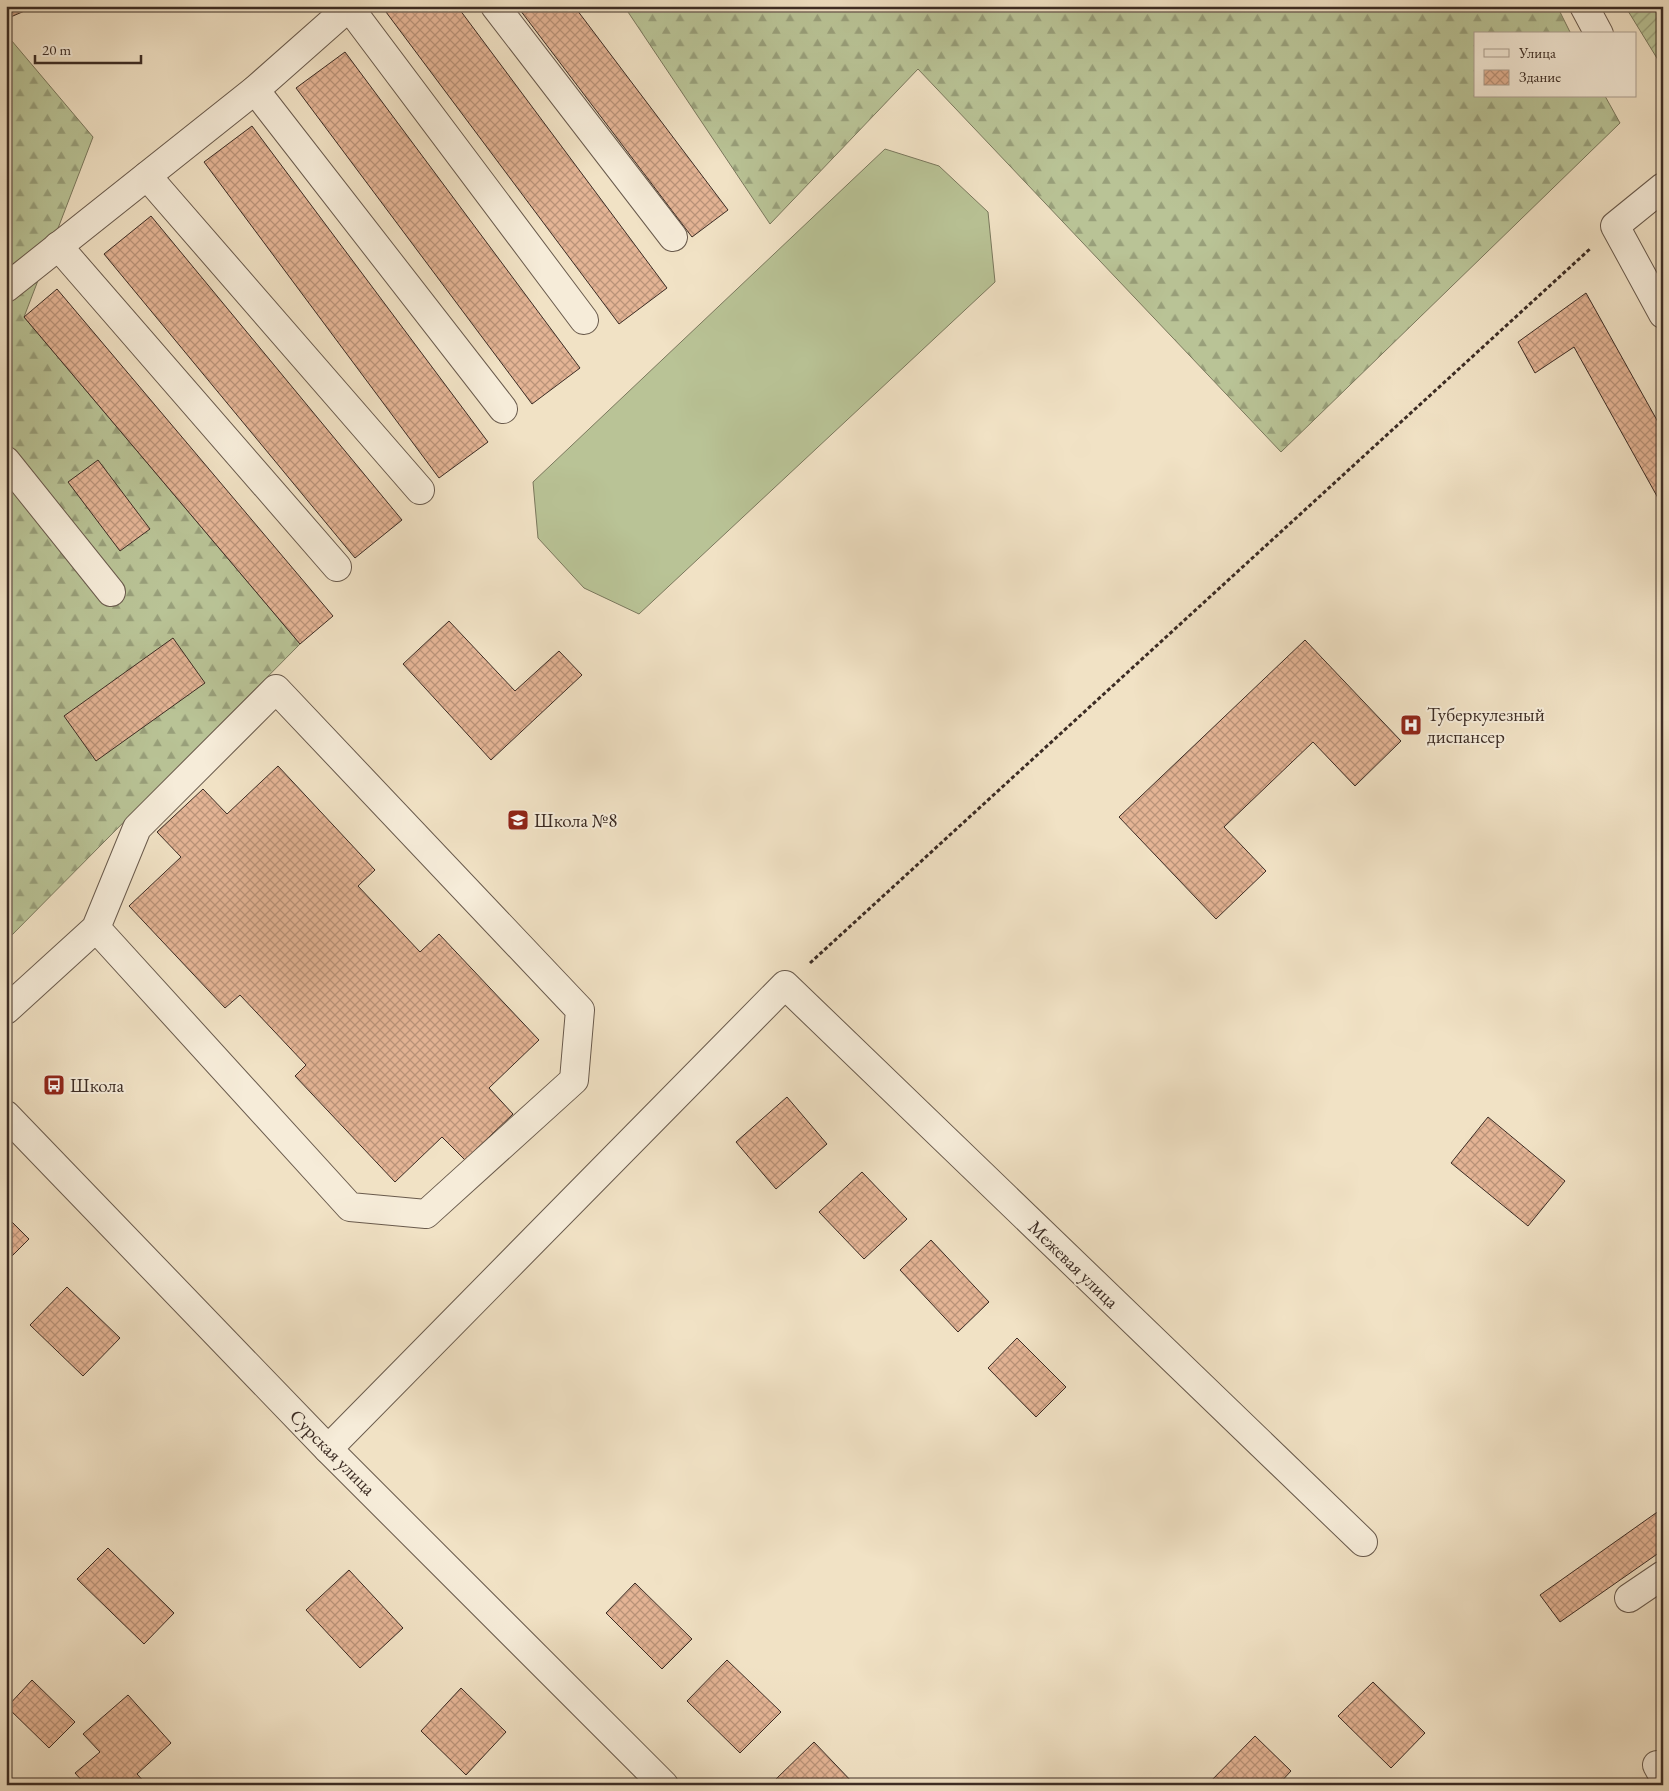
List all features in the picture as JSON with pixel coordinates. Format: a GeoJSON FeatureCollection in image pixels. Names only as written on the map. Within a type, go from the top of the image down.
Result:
{"type":"FeatureCollection","features":[{"type":"Feature","properties":{"kind":"street"},"geometry":{"type":"LineString","coordinates":[[495,6],[672,237]]}},
{"type":"Feature","properties":{"kind":"street"},"geometry":{"type":"LineString","coordinates":[[1584,6],[1598,32]]}},
{"type":"Feature","properties":{"kind":"street"},"geometry":{"type":"LineString","coordinates":[[6,288],[255,90],[350,7],[584,320]]}},
{"type":"Feature","properties":{"kind":"street"},"geometry":{"type":"LineString","coordinates":[[255,90],[503,409]]}},
{"type":"Feature","properties":{"kind":"street"},"geometry":{"type":"LineString","coordinates":[[147,176],[420,490]]}},
{"type":"Feature","properties":{"kind":"street"},"geometry":{"type":"LineString","coordinates":[[1663,187],[1615,226],[1663,314]]}},
{"type":"Feature","properties":{"kind":"street"},"geometry":{"type":"LineString","coordinates":[[58,246],[337,568]]}},
{"type":"Feature","properties":{"kind":"street"},"geometry":{"type":"LineString","coordinates":[[6,461],[110,592]]}},
{"type":"Feature","properties":{"kind":"street"},"geometry":{"type":"LineString","coordinates":[[6,1010],[96,928],[137,828],[276,689],[580,1010],[574,1080],[426,1214],[350,1207],[96,928]]}},
{"type":"Feature","properties":{"kind":"street"},"geometry":{"type":"LineString","coordinates":[[328,1449],[786,985]]}},
{"type":"Feature","properties":{"kind":"street","name":"Межевая улица"},"geometry":{"type":"LineString","coordinates":[[786,985],[1363,1542]]}},
{"type":"Feature","properties":{"kind":"street","name":"Сурская улица"},"geometry":{"type":"LineString","coordinates":[[6,1115],[328,1449],[664,1785]]}},
{"type":"Feature","properties":{"kind":"street"},"geometry":{"type":"LineString","coordinates":[[1629,1598],[1663,1575]]}},
{"type":"Feature","properties":{"kind":"path"},"geometry":{"type":"LineString","coordinates":[[786,985],[1615,226]]}},
{"type":"Feature","properties":{"kind":"green space"},"geometry":{"type":"Polygon","coordinates":[[[624,6],[1557,6],[1570,32],[1474,32],[1474,98],[1606,98],[1620,123],[1281,452],[918,69],[770,224],[624,6]]]}},
{"type":"Feature","properties":{"kind":"green space"},"geometry":{"type":"Polygon","coordinates":[[[1625,6],[1663,6],[1663,68],[1625,6]]]}},
{"type":"Feature","properties":{"kind":"green space"},"geometry":{"type":"Polygon","coordinates":[[[6,34],[93,137],[24,317],[300,644],[6,941],[6,34]]]}},
{"type":"Feature","properties":{"kind":"green space"},"geometry":{"type":"Polygon","coordinates":[[[885,149],[939,166],[988,212],[995,282],[639,614],[584,588],[538,538],[533,482],[885,149]]]}},
{"type":"Feature","properties":{"kind":"building"},"geometry":{"type":"Polygon","coordinates":[[[6,6],[36,6],[6,19],[6,6]]]}},
{"type":"Feature","properties":{"kind":"building"},"geometry":{"type":"Polygon","coordinates":[[[385,6],[457,6],[667,288],[619,324],[383,8],[385,6]]]}},
{"type":"Feature","properties":{"kind":"building"},"geometry":{"type":"Polygon","coordinates":[[[517,6],[574,6],[728,210],[692,237],[517,6]]]}},
{"type":"Feature","properties":{"kind":"building"},"geometry":{"type":"Polygon","coordinates":[[[345,52],[580,368],[532,404],[296,88],[345,52]]]}},
{"type":"Feature","properties":{"kind":"building"},"geometry":{"type":"Polygon","coordinates":[[[252,126],[488,442],[439,478],[204,162],[252,126]]]}},
{"type":"Feature","properties":{"kind":"building"},"geometry":{"type":"Polygon","coordinates":[[[151,216],[402,520],[355,558],[104,254],[151,216]]]}},
{"type":"Feature","properties":{"kind":"building"},"geometry":{"type":"Polygon","coordinates":[[[57,289],[333,616],[300,644],[24,317],[57,289]]]}},
{"type":"Feature","properties":{"kind":"building"},"geometry":{"type":"Polygon","coordinates":[[[1586,293],[1663,431],[1663,507],[1574,347],[1535,373],[1518,342],[1586,293]]]}},
{"type":"Feature","properties":{"kind":"building"},"geometry":{"type":"Polygon","coordinates":[[[98,460],[150,529],[120,551],[68,482],[98,460]]]}},
{"type":"Feature","properties":{"kind":"building"},"geometry":{"type":"Polygon","coordinates":[[[449,621],[515,691],[559,651],[582,675],[491,760],[403,664],[449,621]]]}},
{"type":"Feature","properties":{"kind":"building"},"geometry":{"type":"Polygon","coordinates":[[[173,638],[205,683],[96,761],[64,716],[173,638]]]}},
{"type":"Feature","properties":{"kind":"building"},"geometry":{"type":"Polygon","coordinates":[[[1305,640],[1401,741],[1355,786],[1313,742],[1224,827],[1266,871],[1216,919],[1119,817],[1305,640]]]}},
{"type":"Feature","properties":{"kind":"building"},"geometry":{"type":"Polygon","coordinates":[[[278,766],[375,870],[358,886],[420,952],[439,934],[539,1040],[489,1088],[513,1114],[465,1160],[442,1137],[395,1182],[295,1076],[306,1065],[240,995],[225,1008],[129,906],[181,857],[157,832],[203,789],[227,814],[278,766]]]}},
{"type":"Feature","properties":{"kind":"building"},"geometry":{"type":"Polygon","coordinates":[[[787,1097],[827,1144],[776,1189],[736,1142],[787,1097]]]}},
{"type":"Feature","properties":{"kind":"building"},"geometry":{"type":"Polygon","coordinates":[[[1488,1117],[1565,1181],[1528,1226],[1451,1163],[1488,1117]]]}},
{"type":"Feature","properties":{"kind":"building"},"geometry":{"type":"Polygon","coordinates":[[[862,1172],[907,1219],[864,1259],[819,1212],[862,1172]]]}},
{"type":"Feature","properties":{"kind":"building"},"geometry":{"type":"Polygon","coordinates":[[[6,1216],[29,1239],[6,1262],[6,1216]]]}},
{"type":"Feature","properties":{"kind":"building"},"geometry":{"type":"Polygon","coordinates":[[[931,1240],[989,1302],[958,1332],[900,1270],[931,1240]]]}},
{"type":"Feature","properties":{"kind":"building"},"geometry":{"type":"Polygon","coordinates":[[[67,1287],[120,1338],[83,1376],[30,1325],[67,1287]]]}},
{"type":"Feature","properties":{"kind":"building"},"geometry":{"type":"Polygon","coordinates":[[[1017,1338],[1066,1387],[1036,1417],[988,1368],[1017,1338]]]}},
{"type":"Feature","properties":{"kind":"building"},"geometry":{"type":"Polygon","coordinates":[[[1663,1508],[1663,1550],[1560,1622],[1540,1595],[1663,1508]]]}},
{"type":"Feature","properties":{"kind":"building"},"geometry":{"type":"Polygon","coordinates":[[[108,1548],[174,1613],[144,1644],[77,1579],[108,1548]]]}},
{"type":"Feature","properties":{"kind":"building"},"geometry":{"type":"Polygon","coordinates":[[[349,1570],[403,1628],[360,1668],[306,1610],[349,1570]]]}},
{"type":"Feature","properties":{"kind":"building"},"geometry":{"type":"Polygon","coordinates":[[[635,1583],[692,1639],[662,1669],[606,1613],[635,1583]]]}},
{"type":"Feature","properties":{"kind":"building"},"geometry":{"type":"Polygon","coordinates":[[[727,1660],[781,1712],[740,1753],[687,1701],[727,1660]]]}},
{"type":"Feature","properties":{"kind":"building"},"geometry":{"type":"Polygon","coordinates":[[[32,1680],[75,1722],[49,1748],[7,1707],[32,1680]]]}},
{"type":"Feature","properties":{"kind":"building"},"geometry":{"type":"Polygon","coordinates":[[[1373,1682],[1425,1733],[1391,1768],[1338,1716],[1373,1682]]]}},
{"type":"Feature","properties":{"kind":"building"},"geometry":{"type":"Polygon","coordinates":[[[461,1688],[506,1732],[466,1775],[421,1731],[461,1688]]]}},
{"type":"Feature","properties":{"kind":"building"},"geometry":{"type":"Polygon","coordinates":[[[128,1695],[171,1743],[137,1774],[147,1785],[86,1785],[75,1773],[100,1752],[83,1734],[128,1695]]]}},
{"type":"Feature","properties":{"kind":"building"},"geometry":{"type":"Polygon","coordinates":[[[1255,1736],[1291,1771],[1278,1785],[1207,1785],[1255,1736]]]}},
{"type":"Feature","properties":{"kind":"building"},"geometry":{"type":"Polygon","coordinates":[[[814,1742],[855,1785],[779,1785],[775,1780],[814,1742]]]}},
{"type":"Feature","properties":{"kind":"place","name":"Туберкулезный диспансер"},"geometry":{"type":"Point","coordinates":[1411,725]}},
{"type":"Feature","properties":{"kind":"place","name":"Школа №8"},"geometry":{"type":"Point","coordinates":[518,820]}},
{"type":"Feature","properties":{"kind":"place","name":"Школа"},"geometry":{"type":"Point","coordinates":[54,1085]}}]}
